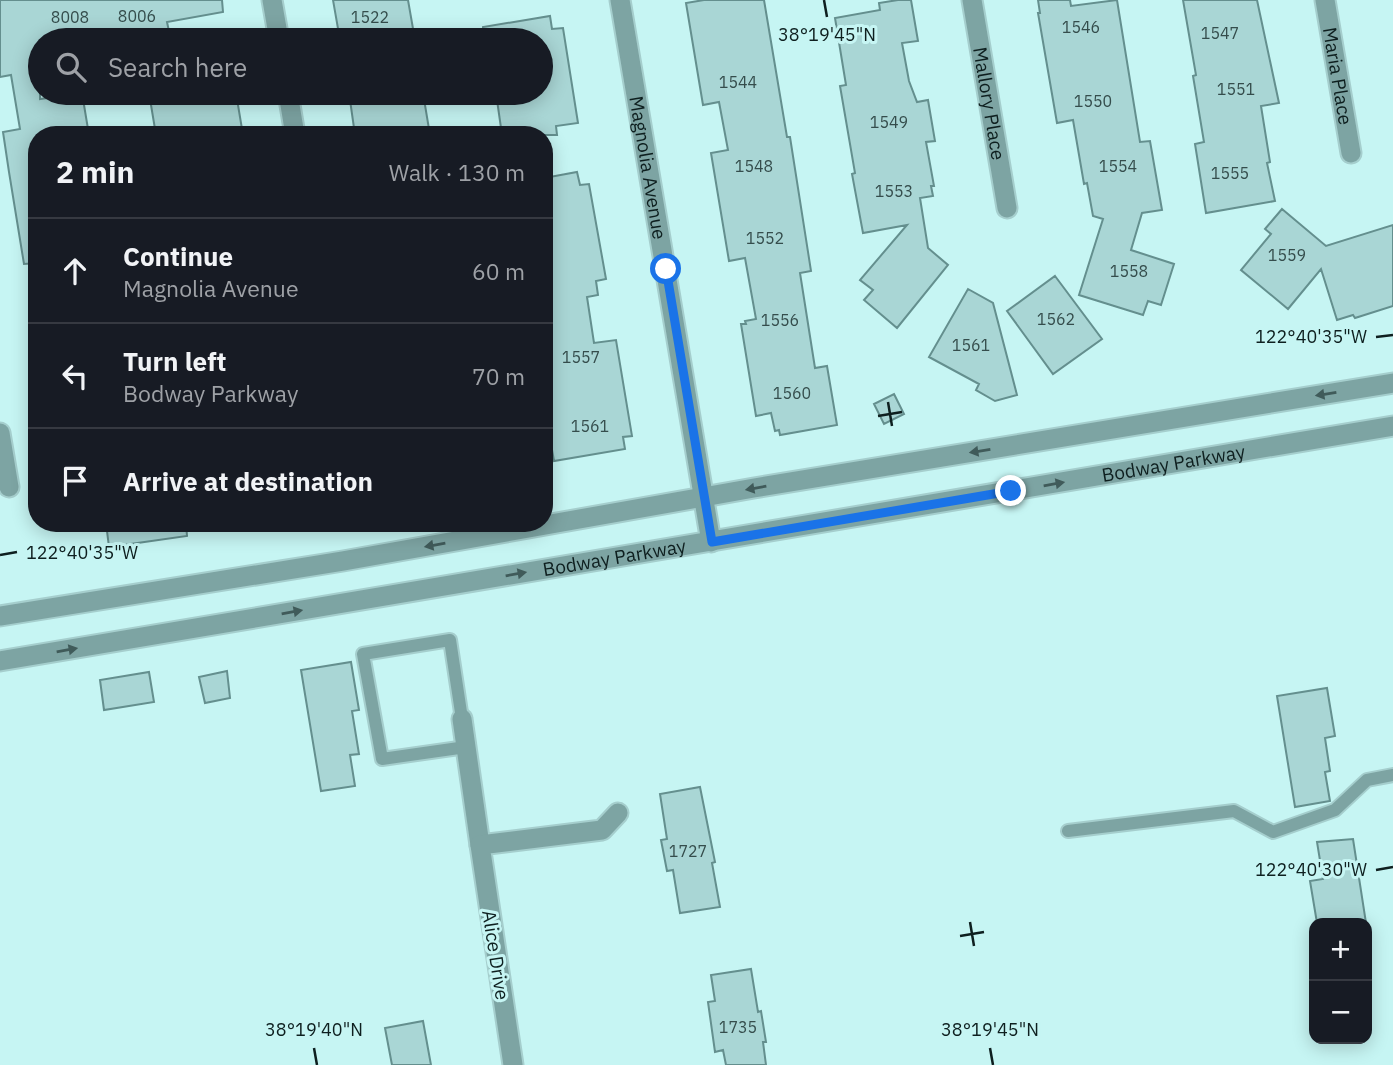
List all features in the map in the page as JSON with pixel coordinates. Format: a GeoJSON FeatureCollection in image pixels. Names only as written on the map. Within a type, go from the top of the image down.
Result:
{"type":"FeatureCollection","features":[{"type":"Feature","properties":{"kind":"street"},"geometry":{"type":"LineString","coordinates":[[272,0],[277,28]]}},
{"type":"Feature","properties":{"kind":"street","name":"Magnolia Avenue"},"geometry":{"type":"LineString","coordinates":[[620,0],[712,542]]}},
{"type":"Feature","properties":{"kind":"street","name":"Mallory Place"},"geometry":{"type":"LineString","coordinates":[[972,0],[1007,208]]}},
{"type":"Feature","properties":{"kind":"street","name":"Maria Place"},"geometry":{"type":"LineString","coordinates":[[1325,0],[1351,153]]}},
{"type":"Feature","properties":{"kind":"street"},"geometry":{"type":"LineString","coordinates":[[290,105],[294,126]]}},
{"type":"Feature","properties":{"kind":"street"},"geometry":{"type":"LineString","coordinates":[[553,524],[1393,383]]}},
{"type":"Feature","properties":{"kind":"street","name":"Bodway Parkway"},"geometry":{"type":"LineString","coordinates":[[0,661],[1393,426]]}},
{"type":"Feature","properties":{"kind":"street"},"geometry":{"type":"LineString","coordinates":[[0,433],[9,487]]}},
{"type":"Feature","properties":{"kind":"street"},"geometry":{"type":"LineString","coordinates":[[0,616],[506,532]]}},
{"type":"Feature","properties":{"kind":"street","name":"Alice Drive"},"geometry":{"type":"LineString","coordinates":[[462,719],[513,1065]]}},
{"type":"Feature","properties":{"kind":"street"},"geometry":{"type":"LineString","coordinates":[[480,845],[602,830],[618,813]]}},
{"type":"Feature","properties":{"kind":"lane"},"geometry":{"type":"LineString","coordinates":[[462,719],[450,640],[363,654],[382,759],[466,747]]}},
{"type":"Feature","properties":{"kind":"lane"},"geometry":{"type":"LineString","coordinates":[[1068,831],[1234,811],[1273,832],[1335,810],[1367,780],[1393,775]]}},
{"type":"Feature","properties":{"kind":"building"},"geometry":{"type":"Polygon","coordinates":[[[0,0],[222,0],[223,12],[167,22],[168,28],[28,28],[28,105],[84,105],[88,126],[28,126],[28,264],[24,264],[3,132],[20,129],[11,75],[0,77],[0,0]]]}},
{"type":"Feature","properties":{"kind":"building"},"geometry":{"type":"Polygon","coordinates":[[[333,0],[408,0],[413,28],[338,28],[333,0]]]}},
{"type":"Feature","properties":{"kind":"building"},"geometry":{"type":"Polygon","coordinates":[[[704,0],[764,0],[787,137],[790,137],[811,271],[800,273],[815,368],[827,366],[837,425],[780,435],[779,430],[775,431],[771,413],[756,416],[741,324],[756,319],[745,258],[729,261],[711,153],[728,150],[719,102],[703,105],[686,3],[704,0]]]}},
{"type":"Feature","properties":{"kind":"building"},"geometry":{"type":"Polygon","coordinates":[[[911,0],[918,41],[902,43],[909,81],[917,102],[928,100],[935,141],[926,142],[934,186],[931,186],[933,196],[920,198],[928,248],[948,265],[897,328],[864,300],[873,290],[860,280],[907,225],[863,233],[840,86],[846,85],[835,18],[880,10],[879,3],[911,0]]]}},
{"type":"Feature","properties":{"kind":"building"},"geometry":{"type":"Polygon","coordinates":[[[1038,0],[1070,0],[1071,6],[1117,0],[1140,142],[1150,141],[1162,210],[1142,213],[1131,250],[1174,264],[1161,305],[1148,301],[1143,315],[1079,295],[1103,219],[1093,216],[1087,183],[1084,184],[1073,120],[1057,123],[1038,0]]]}},
{"type":"Feature","properties":{"kind":"building"},"geometry":{"type":"Polygon","coordinates":[[[1183,0],[1257,0],[1279,103],[1261,106],[1270,162],[1267,163],[1275,201],[1206,213],[1195,144],[1204,142],[1183,0]]]}},
{"type":"Feature","properties":{"kind":"building"},"geometry":{"type":"Polygon","coordinates":[[[550,16],[552,28],[483,28],[550,16]]]}},
{"type":"Feature","properties":{"kind":"building"},"geometry":{"type":"Polygon","coordinates":[[[563,28],[578,123],[556,126],[557,135],[553,135],[553,126],[501,126],[498,105],[553,105],[553,29],[563,28]]]}},
{"type":"Feature","properties":{"kind":"building"},"geometry":{"type":"Polygon","coordinates":[[[151,105],[238,105],[242,126],[154,126],[151,105]]]}},
{"type":"Feature","properties":{"kind":"building"},"geometry":{"type":"Polygon","coordinates":[[[351,105],[425,105],[428,126],[354,126],[351,105]]]}},
{"type":"Feature","properties":{"kind":"building"},"geometry":{"type":"Polygon","coordinates":[[[577,172],[580,185],[589,184],[606,279],[596,281],[598,295],[587,297],[594,343],[616,340],[632,436],[623,437],[625,449],[554,461],[553,455],[553,176],[577,172]]]}},
{"type":"Feature","properties":{"kind":"building"},"geometry":{"type":"Polygon","coordinates":[[[1282,209],[1326,246],[1393,225],[1393,306],[1355,318],[1353,315],[1337,320],[1321,269],[1288,309],[1241,270],[1271,234],[1265,229],[1282,209]]]}},
{"type":"Feature","properties":{"kind":"building"},"geometry":{"type":"Polygon","coordinates":[[[1055,276],[1102,339],[1053,374],[1007,311],[1055,276]]]}},
{"type":"Feature","properties":{"kind":"building"},"geometry":{"type":"Polygon","coordinates":[[[968,289],[993,303],[1017,395],[995,401],[976,390],[979,384],[929,357],[968,289]]]}},
{"type":"Feature","properties":{"kind":"building"},"geometry":{"type":"Polygon","coordinates":[[[894,394],[904,414],[884,424],[874,404],[894,394]]]}},
{"type":"Feature","properties":{"kind":"building"},"geometry":{"type":"Polygon","coordinates":[[[107,532],[187,532],[187,536],[109,547],[107,532]]]}},
{"type":"Feature","properties":{"kind":"building"},"geometry":{"type":"Polygon","coordinates":[[[351,662],[359,710],[352,711],[359,754],[350,755],[355,786],[321,791],[301,670],[351,662]]]}},
{"type":"Feature","properties":{"kind":"building"},"geometry":{"type":"Polygon","coordinates":[[[227,671],[230,698],[205,703],[199,677],[227,671]]]}},
{"type":"Feature","properties":{"kind":"building"},"geometry":{"type":"Polygon","coordinates":[[[149,672],[154,702],[104,710],[100,680],[149,672]]]}},
{"type":"Feature","properties":{"kind":"building"},"geometry":{"type":"Polygon","coordinates":[[[1327,688],[1335,736],[1325,738],[1330,771],[1325,772],[1330,801],[1295,807],[1277,696],[1327,688]]]}},
{"type":"Feature","properties":{"kind":"building"},"geometry":{"type":"Polygon","coordinates":[[[700,787],[715,862],[712,863],[720,907],[680,913],[673,870],[667,871],[661,840],[667,839],[660,794],[700,787]]]}},
{"type":"Feature","properties":{"kind":"building"},"geometry":{"type":"Polygon","coordinates":[[[1353,839],[1365,918],[1316,918],[1310,881],[1323,879],[1317,842],[1353,839]]]}},
{"type":"Feature","properties":{"kind":"building"},"geometry":{"type":"Polygon","coordinates":[[[751,969],[766,1042],[763,1042],[766,1065],[726,1065],[723,1050],[715,1052],[708,1002],[715,1001],[711,975],[751,969]]]}},
{"type":"Feature","properties":{"kind":"building"},"geometry":{"type":"Polygon","coordinates":[[[423,1021],[431,1065],[392,1065],[385,1028],[423,1021]]]}},
{"type":"Feature","properties":{"kind":"route"},"geometry":{"type":"LineString","coordinates":[[666,269],[712,542],[1011,491]]}}]}
